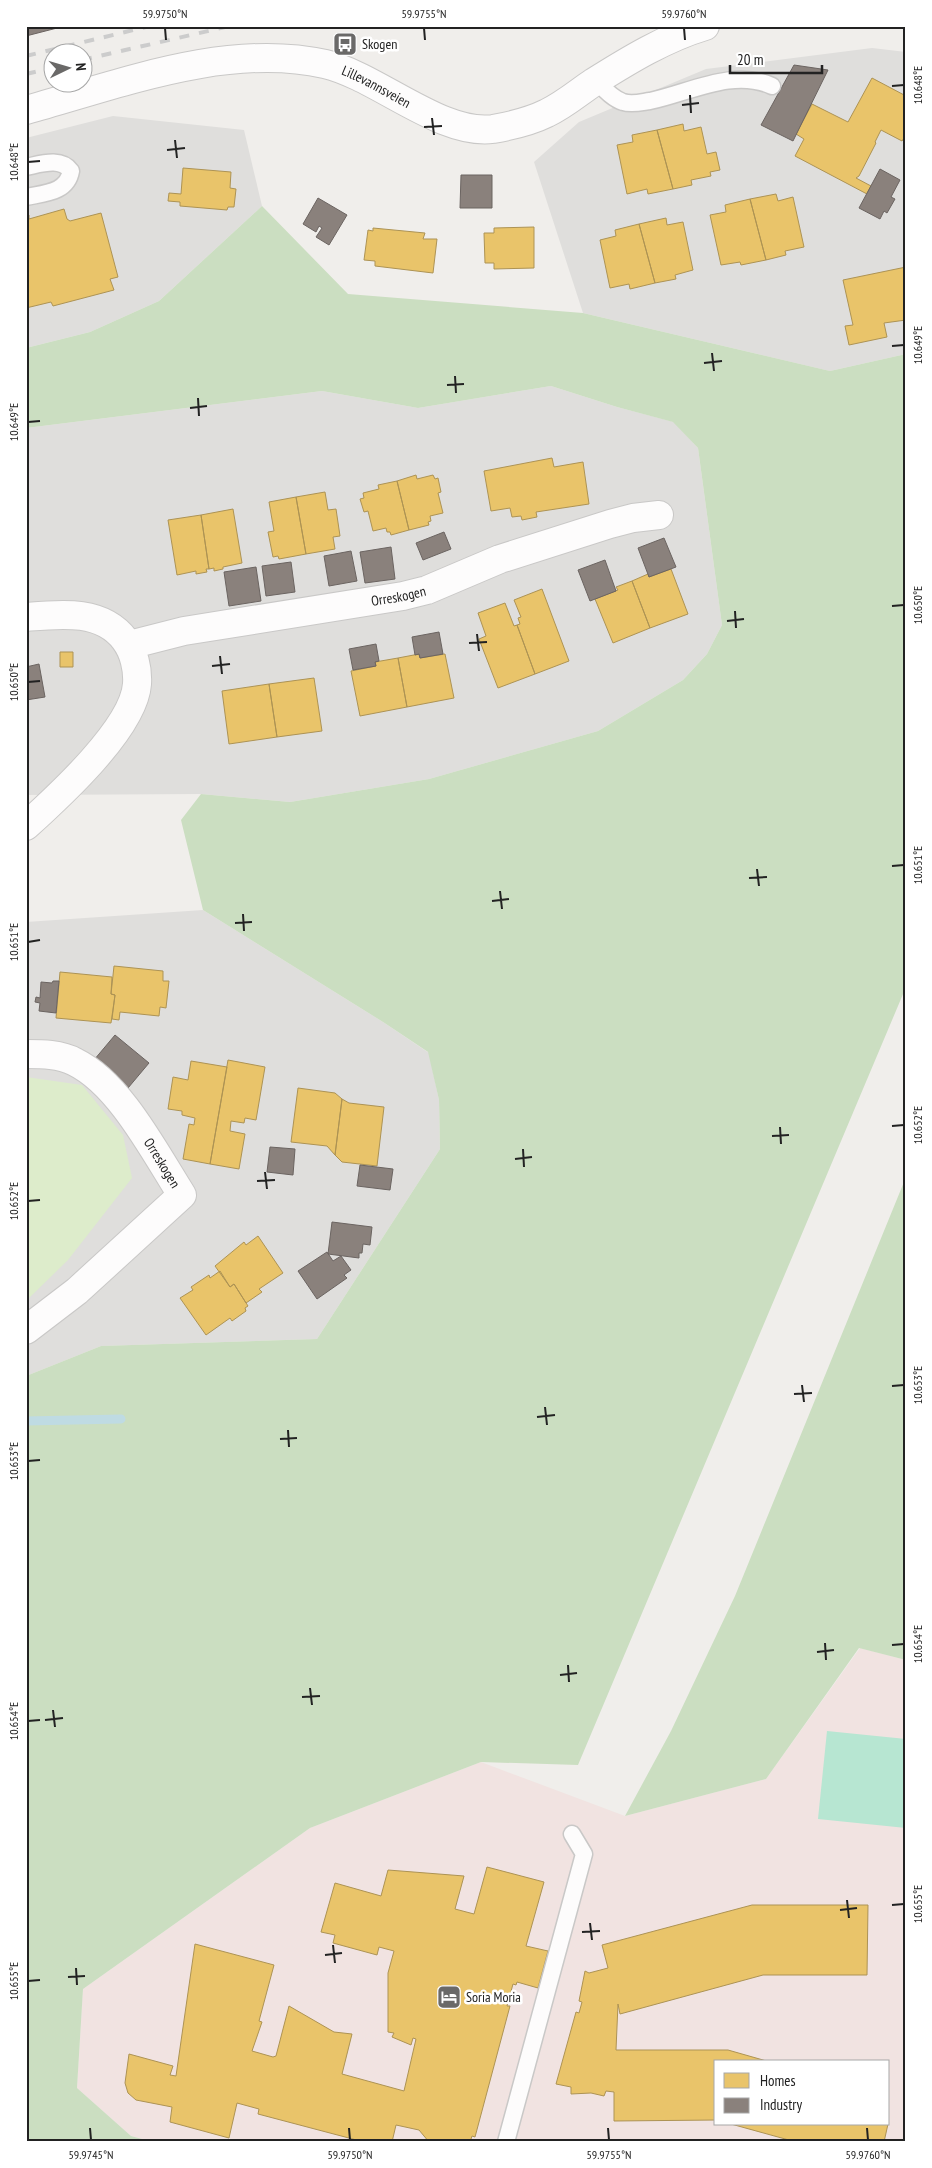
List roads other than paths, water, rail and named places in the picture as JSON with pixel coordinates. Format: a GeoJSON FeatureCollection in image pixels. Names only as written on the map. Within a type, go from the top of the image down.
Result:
{"type":"FeatureCollection","features":[{"type":"Feature","properties":{"kind":"street","name":"Lillevannsveien"},"geometry":{"type":"LineString","coordinates":[[26,110],[177,68],[221,60],[265,57],[326,64],[364,79],[424,112],[458,126],[490,129],[514,125],[547,114],[655,45],[705,26]]}},
{"type":"Feature","properties":{"kind":"street","name":"Orreskogen"},"geometry":{"type":"LineString","coordinates":[[129,645],[184,631],[403,596],[427,590],[500,559],[601,527],[633,518],[659,515]]}},
{"type":"Feature","properties":{"kind":"street"},"geometry":{"type":"LineString","coordinates":[[26,617],[55,614],[86,615],[105,624],[121,634],[129,645],[136,663],[137,685],[128,711],[102,750],[57,798],[26,826]]}},
{"type":"Feature","properties":{"kind":"street","name":"Orreskogen"},"geometry":{"type":"LineString","coordinates":[[26,1054],[46,1054],[75,1062],[101,1081],[130,1113],[182,1195],[77,1291],[26,1330]]}},
{"type":"Feature","properties":{"kind":"lane"},"geometry":{"type":"LineString","coordinates":[[596,81],[613,97],[624,103],[638,103],[659,99],[720,82],[747,81],[772,86]]}},
{"type":"Feature","properties":{"kind":"lane"},"geometry":{"type":"LineString","coordinates":[[26,167],[60,163],[67,166],[71,172],[70,180],[65,186],[26,197]]}},
{"type":"Feature","properties":{"kind":"lane"},"geometry":{"type":"LineString","coordinates":[[506,2142],[584,1854],[572,1834]]}},
{"type":"Feature","properties":{"kind":"waterway"},"geometry":{"type":"LineString","coordinates":[[26,1421],[121,1419]]}},
{"type":"Feature","properties":{"kind":"railway"},"geometry":{"type":"LineString","coordinates":[[26,56],[150,26]]}},
{"type":"Feature","properties":{"kind":"railway"},"geometry":{"type":"LineString","coordinates":[[92,58],[230,26]]}},
{"type":"Feature","properties":{"kind":"railway"},"geometry":{"type":"LineString","coordinates":[[26,74],[42,70]]}},
{"type":"Feature","properties":{"kind":"place","name":"Skogen"},"geometry":{"type":"Point","coordinates":[345,44]}},
{"type":"Feature","properties":{"kind":"place","name":"Soria Moria"},"geometry":{"type":"Point","coordinates":[449,1997]}}]}
